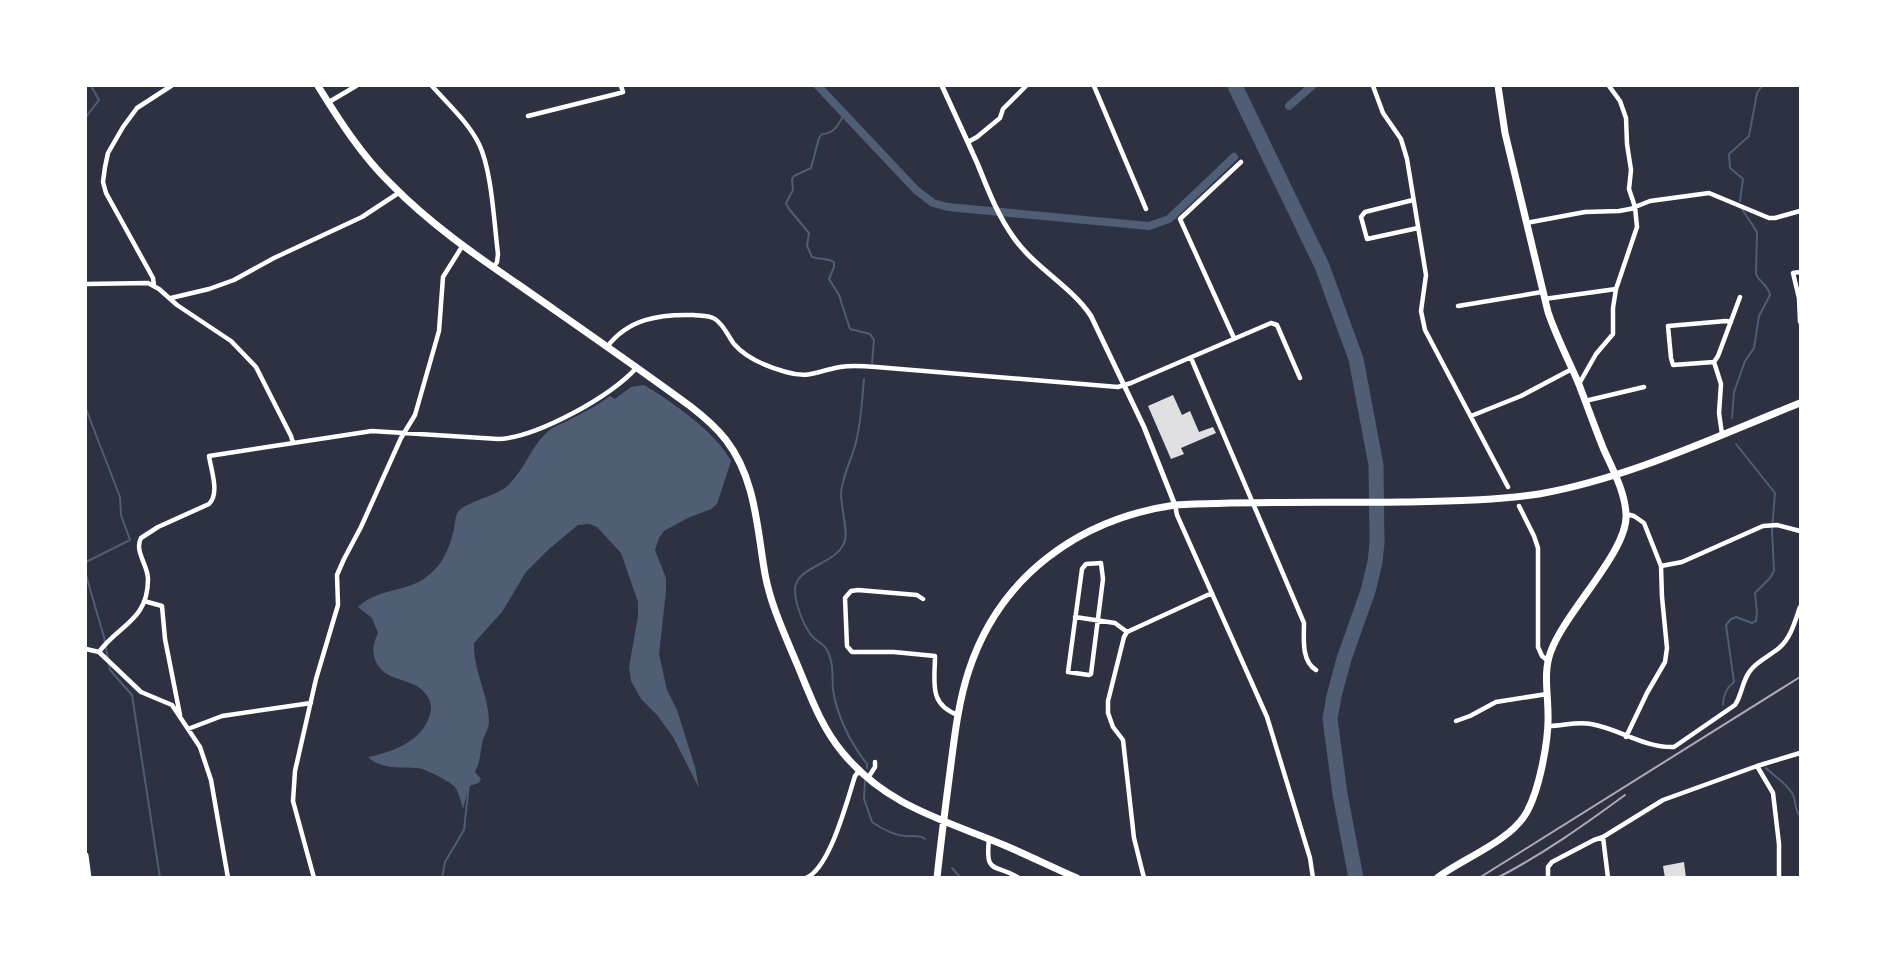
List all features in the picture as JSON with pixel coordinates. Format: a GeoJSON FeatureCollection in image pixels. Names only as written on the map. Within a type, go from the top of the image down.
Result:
{"type":"FeatureCollection","features":[{"type":"Feature","properties":{"kind":"main road"},"geometry":{"type":"LineString","coordinates":[[318,86],[357,145],[391,185],[493,268],[636,367],[722,434],[736,455],[750,488],[767,584],[777,614],[817,711],[837,745],[859,771],[903,803],[1077,878]]}},
{"type":"Feature","properties":{"kind":"main road"},"geometry":{"type":"LineString","coordinates":[[1437,878],[1489,846],[1521,821],[1533,797],[1543,759],[1548,726],[1548,661],[1562,628],[1620,542],[1626,525],[1626,514],[1615,475],[1579,384],[1554,331],[1543,296],[1505,133],[1498,86]]}},
{"type":"Feature","properties":{"kind":"main road"},"geometry":{"type":"LineString","coordinates":[[937,878],[958,715],[969,670],[982,638],[1006,599],[1026,576],[1057,550],[1099,525],[1131,514],[1175,505],[1509,498],[1559,490],[1615,475],[1800,403]]}},
{"type":"Feature","properties":{"kind":"street"},"geometry":{"type":"LineString","coordinates":[[154,285],[153,278],[102,182],[108,153],[132,113],[171,86]]}},
{"type":"Feature","properties":{"kind":"street"},"geometry":{"type":"LineString","coordinates":[[329,102],[356,86]]}},
{"type":"Feature","properties":{"kind":"street"},"geometry":{"type":"LineString","coordinates":[[432,86],[469,128],[486,159],[498,254],[493,268]]}},
{"type":"Feature","properties":{"kind":"street"},"geometry":{"type":"LineString","coordinates":[[528,117],[623,92],[621,86]]}},
{"type":"Feature","properties":{"kind":"street"},"geometry":{"type":"LineString","coordinates":[[942,86],[1001,218],[1023,250],[1086,308],[1124,386],[1163,471],[1177,515],[1267,717],[1310,858],[1313,878]]}},
{"type":"Feature","properties":{"kind":"street"},"geometry":{"type":"LineString","coordinates":[[968,142],[1000,118],[1003,109],[1026,86]]}},
{"type":"Feature","properties":{"kind":"street"},"geometry":{"type":"LineString","coordinates":[[1094,86],[1146,209]]}},
{"type":"Feature","properties":{"kind":"street"},"geometry":{"type":"LineString","coordinates":[[1373,86],[1380,108],[1404,148],[1426,275],[1421,311],[1423,324],[1508,487]]}},
{"type":"Feature","properties":{"kind":"street"},"geometry":{"type":"LineString","coordinates":[[1579,384],[1596,354],[1613,334],[1616,289],[1637,227],[1635,207],[1629,189],[1631,170],[1624,110],[1609,86]]}},
{"type":"Feature","properties":{"kind":"street"},"geometry":{"type":"LineString","coordinates":[[1234,338],[1180,219],[1241,162]]}},
{"type":"Feature","properties":{"kind":"street"},"geometry":{"type":"LineString","coordinates":[[171,298],[234,280],[274,258],[362,217],[400,192]]}},
{"type":"Feature","properties":{"kind":"street"},"geometry":{"type":"LineString","coordinates":[[1526,222],[1586,212],[1619,211],[1650,201],[1709,193],[1769,218],[1800,211]]}},
{"type":"Feature","properties":{"kind":"street"},"geometry":{"type":"LineString","coordinates":[[1413,200],[1365,212],[1361,217],[1367,239],[1418,228]]}},
{"type":"Feature","properties":{"kind":"street"},"geometry":{"type":"LineString","coordinates":[[314,878],[293,801],[295,771],[310,703],[338,605],[337,575],[415,415],[440,323],[440,292],[443,277],[463,245]]}},
{"type":"Feature","properties":{"kind":"street"},"geometry":{"type":"LineString","coordinates":[[1800,272],[1793,273],[1799,298],[1800,322]]}},
{"type":"Feature","properties":{"kind":"street"},"geometry":{"type":"LineString","coordinates":[[86,284],[148,283],[154,285],[177,305],[231,341],[256,367],[293,443]]}},
{"type":"Feature","properties":{"kind":"street"},"geometry":{"type":"LineString","coordinates":[[1458,306],[1616,289]]}},
{"type":"Feature","properties":{"kind":"street"},"geometry":{"type":"LineString","coordinates":[[1714,362],[1740,297]]}},
{"type":"Feature","properties":{"kind":"street"},"geometry":{"type":"LineString","coordinates":[[607,347],[624,329],[645,318],[680,315],[709,316],[716,319],[735,345],[747,356],[774,369],[804,375],[843,367],[876,367],[1112,387],[1124,386],[1271,323],[1277,325],[1300,378]]}},
{"type":"Feature","properties":{"kind":"street"},"geometry":{"type":"LineString","coordinates":[[1714,362],[1673,365],[1668,326],[1731,322]]}},
{"type":"Feature","properties":{"kind":"street"},"geometry":{"type":"LineString","coordinates":[[1191,358],[1304,623],[1306,655],[1310,666],[1316,670]]}},
{"type":"Feature","properties":{"kind":"street"},"geometry":{"type":"LineString","coordinates":[[1714,362],[1721,384],[1719,413],[1722,434]]}},
{"type":"Feature","properties":{"kind":"street"},"geometry":{"type":"LineString","coordinates":[[99,652],[132,622],[144,601],[148,579],[139,542],[145,534],[209,504],[212,500],[214,493],[209,456],[372,431],[498,439],[520,436],[589,405],[636,367]]}},
{"type":"Feature","properties":{"kind":"street"},"geometry":{"type":"LineString","coordinates":[[1470,416],[1521,396],[1572,369]]}},
{"type":"Feature","properties":{"kind":"street"},"geometry":{"type":"LineString","coordinates":[[1585,401],[1644,387]]}},
{"type":"Feature","properties":{"kind":"street"},"geometry":{"type":"LineString","coordinates":[[1519,506],[1538,548],[1538,647],[1542,656],[1548,661]]}},
{"type":"Feature","properties":{"kind":"street"},"geometry":{"type":"LineString","coordinates":[[1626,514],[1644,523],[1661,566],[1668,648],[1667,658],[1626,737]]}},
{"type":"Feature","properties":{"kind":"street"},"geometry":{"type":"LineString","coordinates":[[1661,566],[1682,562],[1769,525],[1800,531]]}},
{"type":"Feature","properties":{"kind":"street"},"geometry":{"type":"LineString","coordinates":[[1101,563],[1103,579],[1091,674],[1089,675],[1068,672],[1075,617],[1083,566],[1101,563]]}},
{"type":"Feature","properties":{"kind":"street"},"geometry":{"type":"LineString","coordinates":[[923,599],[917,595],[851,591],[845,597],[847,646],[852,652],[894,652],[934,656],[934,694],[947,710],[958,715]]}},
{"type":"Feature","properties":{"kind":"street"},"geometry":{"type":"LineString","coordinates":[[1144,878],[1134,838],[1123,740],[1113,727],[1108,713],[1108,701],[1127,632],[1212,593]]}},
{"type":"Feature","properties":{"kind":"street"},"geometry":{"type":"LineString","coordinates":[[144,601],[162,606],[165,639],[180,718]]}},
{"type":"Feature","properties":{"kind":"street"},"geometry":{"type":"LineString","coordinates":[[1548,726],[1591,724],[1645,743],[1674,747],[1731,709],[1739,699],[1749,672],[1785,642],[1800,607]]}},
{"type":"Feature","properties":{"kind":"street"},"geometry":{"type":"LineString","coordinates":[[1075,617],[1115,623],[1127,632]]}},
{"type":"Feature","properties":{"kind":"street"},"geometry":{"type":"LineString","coordinates":[[86,649],[99,652],[141,692],[172,705],[200,747],[211,780],[228,878]]}},
{"type":"Feature","properties":{"kind":"street"},"geometry":{"type":"LineString","coordinates":[[1456,721],[1496,702],[1547,693]]}},
{"type":"Feature","properties":{"kind":"street"},"geometry":{"type":"LineString","coordinates":[[188,729],[222,717],[310,703]]}},
{"type":"Feature","properties":{"kind":"street"},"geometry":{"type":"LineString","coordinates":[[1548,878],[1548,867],[1552,862],[1603,837],[1660,801],[1800,753]]}},
{"type":"Feature","properties":{"kind":"street"},"geometry":{"type":"LineString","coordinates":[[868,778],[875,762]]}},
{"type":"Feature","properties":{"kind":"street"},"geometry":{"type":"LineString","coordinates":[[1757,766],[1773,793],[1779,844],[1779,878]]}},
{"type":"Feature","properties":{"kind":"street"},"geometry":{"type":"LineString","coordinates":[[806,878],[814,874],[823,861],[838,829],[855,776],[859,771]]}},
{"type":"Feature","properties":{"kind":"street"},"geometry":{"type":"LineString","coordinates":[[1603,837],[1608,878]]}},
{"type":"Feature","properties":{"kind":"street"},"geometry":{"type":"LineString","coordinates":[[989,839],[988,861],[992,866],[1019,878]]}},
{"type":"Feature","properties":{"kind":"street"},"geometry":{"type":"LineString","coordinates":[[86,855],[89,878]]}},
{"type":"Feature","properties":{"kind":"water"},"geometry":{"type":"Polygon","coordinates":[[[644,385],[704,428],[731,461],[717,504],[664,531],[655,550],[666,578],[659,654],[667,690],[677,710],[695,767],[699,788],[673,737],[657,715],[641,699],[631,681],[629,667],[638,616],[638,602],[621,553],[597,527],[589,524],[578,525],[526,572],[502,612],[474,643],[474,653],[487,702],[489,722],[475,772],[481,779],[479,783],[469,786],[463,809],[455,787],[437,776],[420,769],[391,767],[373,761],[368,757],[397,748],[414,738],[426,723],[431,704],[421,689],[389,675],[380,668],[373,651],[378,633],[372,618],[358,607],[376,596],[414,584],[431,573],[446,553],[458,512],[513,481],[538,442],[551,429],[610,396],[615,399],[631,387],[644,385]]]}},
{"type":"Feature","properties":{"kind":"building"},"geometry":{"type":"Polygon","coordinates":[[[1173,395],[1182,415],[1190,411],[1199,432],[1213,427],[1216,433],[1181,448],[1184,454],[1171,459],[1148,406],[1173,395]]]}},
{"type":"Feature","properties":{"kind":"building"},"geometry":{"type":"Polygon","coordinates":[[[1684,862],[1686,878],[1665,878],[1663,866],[1684,862]]]}},
{"type":"Feature","properties":{"kind":"waterway"},"geometry":{"type":"LineString","coordinates":[[86,117],[99,100],[91,86]]}},
{"type":"Feature","properties":{"kind":"waterway"},"geometry":{"type":"LineString","coordinates":[[818,86],[916,190],[933,203],[948,207],[1149,226],[1169,219],[1234,157]]}},
{"type":"Feature","properties":{"kind":"waterway"},"geometry":{"type":"LineString","coordinates":[[1235,86],[1322,266],[1356,359],[1376,465],[1377,543],[1375,562],[1368,591],[1344,659],[1330,719],[1340,794],[1356,878]]}},
{"type":"Feature","properties":{"kind":"waterway"},"geometry":{"type":"LineString","coordinates":[[1289,106],[1312,86]]}},
{"type":"Feature","properties":{"kind":"waterway"},"geometry":{"type":"LineString","coordinates":[[1740,201],[1743,179],[1730,168],[1729,154],[1749,136],[1757,93],[1762,86]]}},
{"type":"Feature","properties":{"kind":"waterway"},"geometry":{"type":"LineString","coordinates":[[845,113],[833,130],[822,134],[819,138],[811,168],[792,179],[793,190],[786,203],[809,233],[807,246],[812,257],[834,262],[829,279],[839,295],[850,329],[870,334],[874,340],[872,363]]}},
{"type":"Feature","properties":{"kind":"waterway"},"geometry":{"type":"LineString","coordinates":[[1732,418],[1734,392],[1745,361],[1754,348],[1759,316],[1770,295],[1756,274],[1757,232],[1742,209]]}},
{"type":"Feature","properties":{"kind":"waterway"},"geometry":{"type":"LineString","coordinates":[[864,379],[857,438],[841,494],[846,534],[844,543],[833,556],[803,575],[795,588],[795,594],[803,622],[810,634],[827,650],[831,660],[833,690],[838,710],[867,768]]}},
{"type":"Feature","properties":{"kind":"waterway"},"geometry":{"type":"LineString","coordinates":[[86,409],[120,497],[121,515],[130,540],[86,562]]}},
{"type":"Feature","properties":{"kind":"waterway"},"geometry":{"type":"LineString","coordinates":[[1723,705],[1726,692],[1734,682],[1726,625],[1736,617],[1752,623],[1756,621],[1755,593],[1774,571],[1772,530],[1775,493],[1736,444]]}},
{"type":"Feature","properties":{"kind":"waterway"},"geometry":{"type":"LineString","coordinates":[[86,575],[104,637],[110,670],[132,695],[160,878]]}},
{"type":"Feature","properties":{"kind":"waterway"},"geometry":{"type":"LineString","coordinates":[[1766,768],[1792,793],[1800,816]]}},
{"type":"Feature","properties":{"kind":"waterway"},"geometry":{"type":"LineString","coordinates":[[865,781],[864,799],[872,822],[896,834],[925,839]]}},
{"type":"Feature","properties":{"kind":"waterway"},"geometry":{"type":"LineString","coordinates":[[442,878],[445,862],[464,830],[469,784]]}},
{"type":"Feature","properties":{"kind":"waterway"},"geometry":{"type":"LineString","coordinates":[[952,868],[961,878]]}},
{"type":"Feature","properties":{"kind":"railway"},"geometry":{"type":"LineString","coordinates":[[1479,878],[1800,677]]}},
{"type":"Feature","properties":{"kind":"railway"},"geometry":{"type":"LineString","coordinates":[[1497,878],[1546,850],[1625,795]]}}]}
